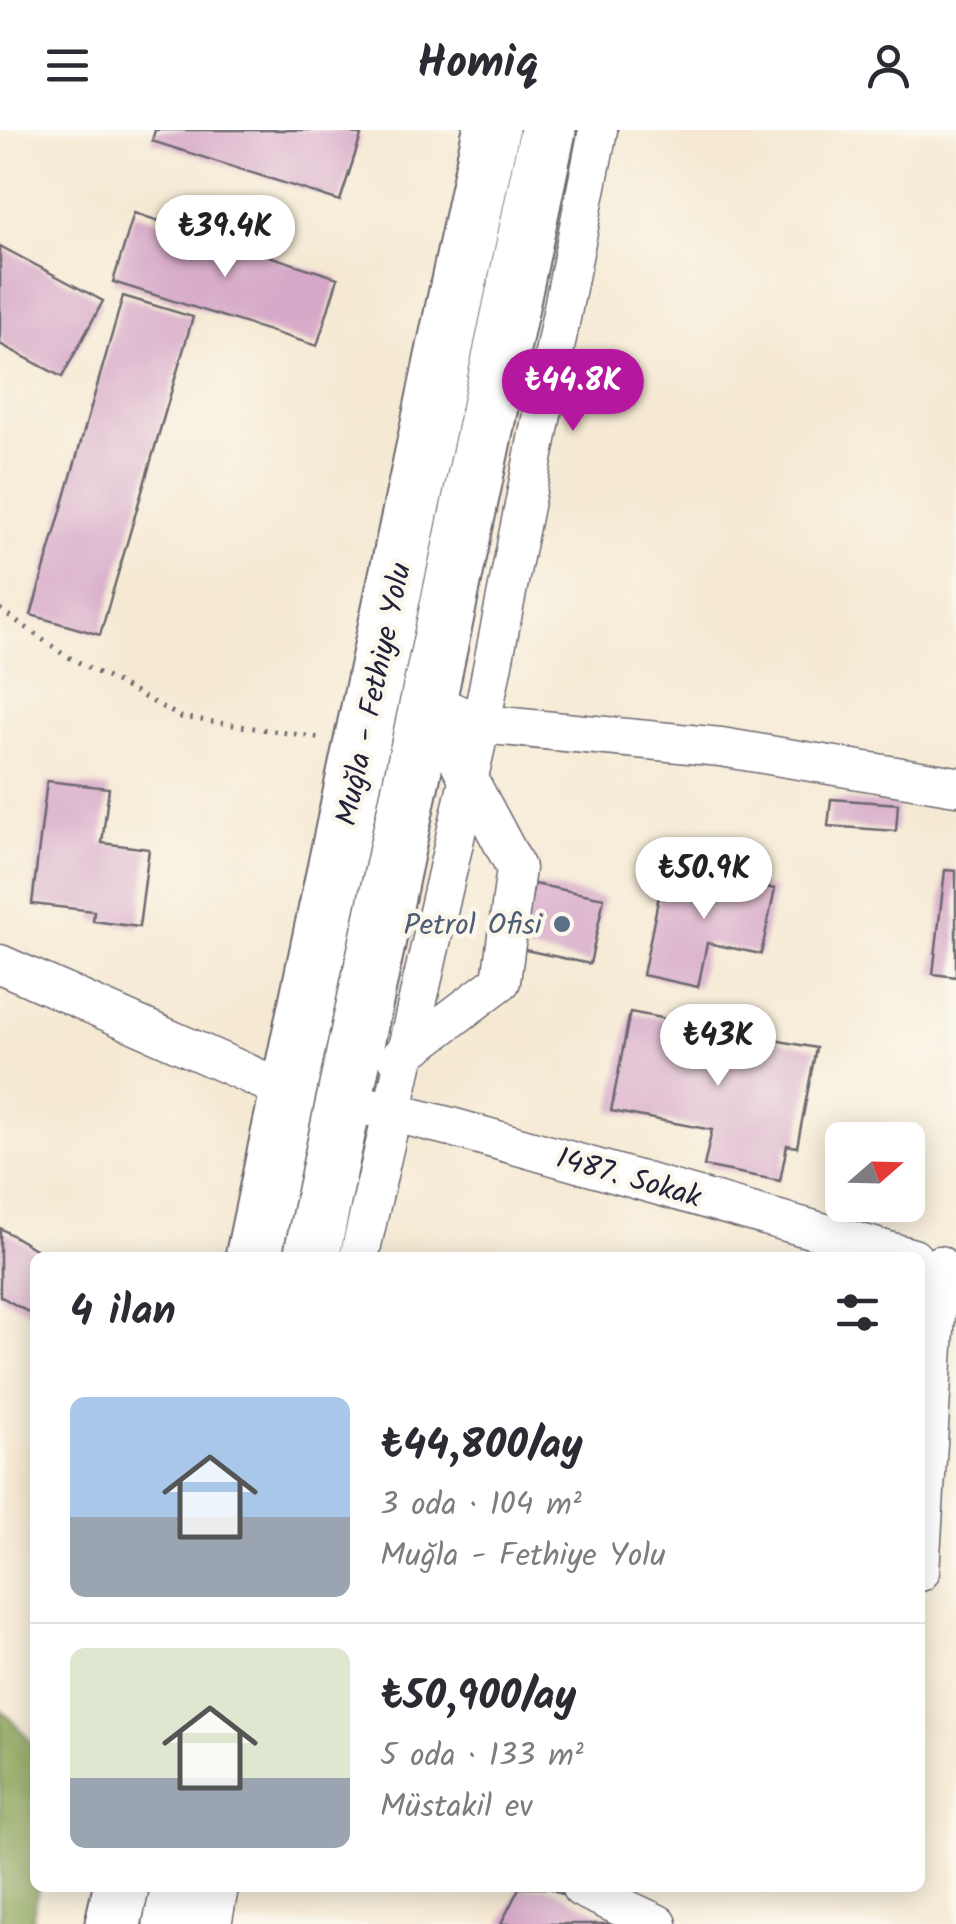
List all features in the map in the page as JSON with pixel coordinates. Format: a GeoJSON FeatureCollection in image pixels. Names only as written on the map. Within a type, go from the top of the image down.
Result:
{"type":"FeatureCollection","features":[{"type":"Feature","properties":{"kind":"highway","name":"Muğla - Fethiye Yolu"},"geometry":{"type":"LineString","coordinates":[[254,1252],[491,130]]}},
{"type":"Feature","properties":{"kind":"highway","name":"Muğla - Fethiye Yolu"},"geometry":{"type":"LineString","coordinates":[[313,1252],[368,1106],[427,701],[548,130]]}},
{"type":"Feature","properties":{"kind":"highway"},"geometry":{"type":"LineString","coordinates":[[114,1924],[120,1892]]}},
{"type":"Feature","properties":{"kind":"highway"},"geometry":{"type":"LineString","coordinates":[[171,1924],[178,1892]]}},
{"type":"Feature","properties":{"kind":"street"},"geometry":{"type":"LineString","coordinates":[[368,1106],[406,1053],[481,724],[598,130]]}},
{"type":"Feature","properties":{"kind":"street"},"geometry":{"type":"LineString","coordinates":[[427,701],[481,724],[720,748],[956,786]]}},
{"type":"Feature","properties":{"kind":"street"},"geometry":{"type":"LineString","coordinates":[[359,1252],[368,1106],[406,1053],[502,981],[516,868],[427,701]]}},
{"type":"Feature","properties":{"kind":"street"},"geometry":{"type":"LineString","coordinates":[[0,964],[287,1091]]}},
{"type":"Feature","properties":{"kind":"street","name":"1487. Sokak"},"geometry":{"type":"LineString","coordinates":[[368,1106],[892,1252]]}},
{"type":"Feature","properties":{"kind":"street"},"geometry":{"type":"LineString","coordinates":[[925,1443],[932,1263]]}},
{"type":"Feature","properties":{"kind":"street"},"geometry":{"type":"LineString","coordinates":[[212,1924],[219,1892]]}},
{"type":"Feature","properties":{"kind":"street"},"geometry":{"type":"LineString","coordinates":[[590,1892],[658,1924]]}},
{"type":"Feature","properties":{"kind":"path"},"geometry":{"type":"LineString","coordinates":[[0,609],[62,654],[181,717],[362,744]]}},
{"type":"Feature","properties":{"kind":"green space"},"geometry":{"type":"Polygon","coordinates":[[[0,1708],[30,1741],[30,1892],[37,1892],[31,1924],[0,1924],[0,1708]]]}},
{"type":"Feature","properties":{"kind":"building"},"geometry":{"type":"Polygon","coordinates":[[[155,130],[343,130],[361,136],[340,201],[152,141],[155,130]]]}},
{"type":"Feature","properties":{"kind":"building"},"geometry":{"type":"Polygon","coordinates":[[[134,213],[338,278],[317,346],[113,282],[134,213]]]}},
{"type":"Feature","properties":{"kind":"building"},"geometry":{"type":"Polygon","coordinates":[[[0,246],[103,301],[62,377],[0,344],[0,246]]]}},
{"type":"Feature","properties":{"kind":"building"},"geometry":{"type":"Polygon","coordinates":[[[123,296],[193,317],[100,635],[31,615],[123,296]]]}},
{"type":"Feature","properties":{"kind":"building"},"geometry":{"type":"Polygon","coordinates":[[[47,781],[109,788],[102,843],[149,849],[139,927],[93,921],[94,911],[32,904],[47,781]]]}},
{"type":"Feature","properties":{"kind":"building"},"geometry":{"type":"Polygon","coordinates":[[[831,799],[898,804],[896,831],[828,826],[831,799]]]}},
{"type":"Feature","properties":{"kind":"building"},"geometry":{"type":"Polygon","coordinates":[[[665,866],[775,889],[761,954],[707,943],[698,987],[643,975],[665,866]]]}},
{"type":"Feature","properties":{"kind":"building"},"geometry":{"type":"Polygon","coordinates":[[[945,870],[956,871],[956,977],[933,974],[945,870]]]}},
{"type":"Feature","properties":{"kind":"building"},"geometry":{"type":"Polygon","coordinates":[[[534,884],[604,898],[590,964],[521,949],[534,884]]]}},
{"type":"Feature","properties":{"kind":"building"},"geometry":{"type":"Polygon","coordinates":[[[630,1012],[816,1048],[797,1147],[787,1145],[780,1181],[704,1166],[712,1130],[611,1111],[630,1012]]]}},
{"type":"Feature","properties":{"kind":"building"},"geometry":{"type":"Polygon","coordinates":[[[0,1228],[40,1252],[30,1252],[30,1313],[0,1296],[0,1228]]]}},
{"type":"Feature","properties":{"kind":"building"},"geometry":{"type":"Polygon","coordinates":[[[517,1892],[557,1892],[622,1924],[501,1924],[517,1892]]]}},
{"type":"Feature","properties":{"kind":"place","name":"Petrol Ofisi"},"geometry":{"type":"Point","coordinates":[562,924]}}]}
